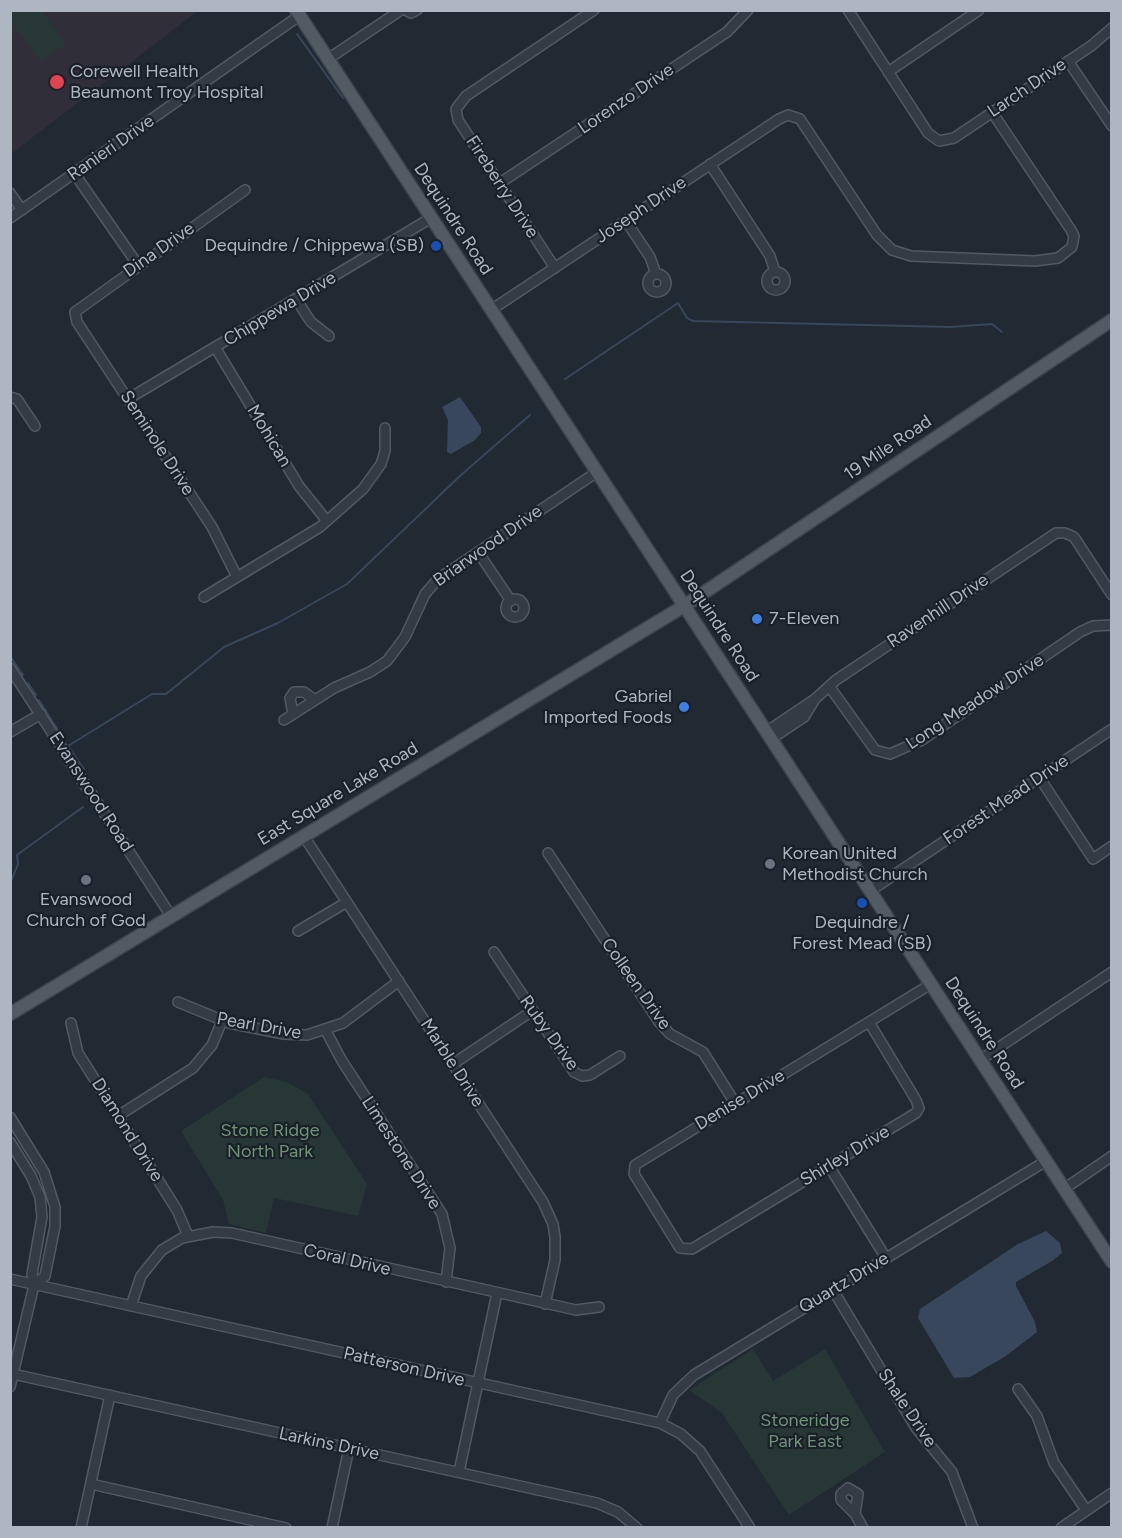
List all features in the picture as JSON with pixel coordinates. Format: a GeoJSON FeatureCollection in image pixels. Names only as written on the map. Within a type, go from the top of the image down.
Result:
{"type":"FeatureCollection","features":[{"type":"Feature","properties":{"kind":"main road","name":"Dequindre Road"},"geometry":{"type":"LineString","coordinates":[[298,13],[1112,1262]]}},
{"type":"Feature","properties":{"kind":"main road","name":"19 Mile Road"},"geometry":{"type":"LineString","coordinates":[[684,606],[1112,320]]}},
{"type":"Feature","properties":{"kind":"main road","name":"East Square Lake Road"},"geometry":{"type":"LineString","coordinates":[[10,1014],[684,606]]}},
{"type":"Feature","properties":{"kind":"street"},"geometry":{"type":"LineString","coordinates":[[328,59],[401,10]]}},
{"type":"Feature","properties":{"kind":"street"},"geometry":{"type":"LineString","coordinates":[[406,10],[411,13],[417,10]]}},
{"type":"Feature","properties":{"kind":"street","name":"Fireberry Drive"},"geometry":{"type":"LineString","coordinates":[[555,268],[459,120],[456,109],[458,103],[594,10]]}},
{"type":"Feature","properties":{"kind":"street","name":"Lorenzo Drive"},"geometry":{"type":"LineString","coordinates":[[500,183],[727,32],[747,10]]}},
{"type":"Feature","properties":{"kind":"street"},"geometry":{"type":"LineString","coordinates":[[848,10],[888,72],[979,10]]}},
{"type":"Feature","properties":{"kind":"street","name":"Ranieri Drive"},"geometry":{"type":"LineString","coordinates":[[10,218],[298,13]]}},
{"type":"Feature","properties":{"kind":"street","name":"Larch Drive"},"geometry":{"type":"LineString","coordinates":[[888,72],[928,133],[939,141],[954,138],[1068,61],[1112,28]]}},
{"type":"Feature","properties":{"kind":"street"},"geometry":{"type":"LineString","coordinates":[[1068,61],[1112,126]]}},
{"type":"Feature","properties":{"kind":"street","name":"Joseph Drive"},"geometry":{"type":"LineString","coordinates":[[491,310],[778,119],[792,115],[803,122],[877,235],[892,250],[911,256],[1035,261],[1058,258],[1072,247],[1071,230],[992,112]]}},
{"type":"Feature","properties":{"kind":"street"},"geometry":{"type":"LineString","coordinates":[[710,164],[770,256],[775,272]]}},
{"type":"Feature","properties":{"kind":"street"},"geometry":{"type":"LineString","coordinates":[[74,173],[138,265]]}},
{"type":"Feature","properties":{"kind":"street","name":"Dina Drive"},"geometry":{"type":"LineString","coordinates":[[75,312],[245,190]]}},
{"type":"Feature","properties":{"kind":"street"},"geometry":{"type":"LineString","coordinates":[[10,193],[22,210]]}},
{"type":"Feature","properties":{"kind":"street","name":"Chippewa Drive"},"geometry":{"type":"LineString","coordinates":[[128,399],[431,218]]}},
{"type":"Feature","properties":{"kind":"street"},"geometry":{"type":"LineString","coordinates":[[626,220],[650,257],[656,274]]}},
{"type":"Feature","properties":{"kind":"street"},"geometry":{"type":"LineString","coordinates":[[296,299],[311,322],[329,336]]}},
{"type":"Feature","properties":{"kind":"street","name":"Seminole Drive"},"geometry":{"type":"LineString","coordinates":[[75,312],[77,321],[212,527],[237,577]]}},
{"type":"Feature","properties":{"kind":"street","name":"Mohican"},"geometry":{"type":"LineString","coordinates":[[215,347],[299,486],[327,521]]}},
{"type":"Feature","properties":{"kind":"street"},"geometry":{"type":"LineString","coordinates":[[11,397],[17,399],[34,426]]}},
{"type":"Feature","properties":{"kind":"street"},"geometry":{"type":"LineString","coordinates":[[204,597],[327,521],[363,489],[377,472],[385,451],[385,428]]}},
{"type":"Feature","properties":{"kind":"street","name":"Briarwood Drive"},"geometry":{"type":"LineString","coordinates":[[284,720],[315,700],[387,661],[400,646],[430,587],[597,472]]}},
{"type":"Feature","properties":{"kind":"street","name":"Ravenhill Drive"},"geometry":{"type":"LineString","coordinates":[[768,736],[804,717],[816,699],[829,686],[1052,535],[1065,532],[1077,541],[1112,595]]}},
{"type":"Feature","properties":{"kind":"street"},"geometry":{"type":"LineString","coordinates":[[478,552],[511,601]]}},
{"type":"Feature","properties":{"kind":"street","name":"Long Meadow Drive"},"geometry":{"type":"LineString","coordinates":[[829,686],[871,746],[880,753],[890,754],[922,740],[1080,632],[1093,626],[1112,625]]}},
{"type":"Feature","properties":{"kind":"street","name":"Evanswood Road"},"geometry":{"type":"LineString","coordinates":[[10,668],[171,916]]}},
{"type":"Feature","properties":{"kind":"street"},"geometry":{"type":"LineString","coordinates":[[293,714],[291,698],[294,692],[304,692],[315,700]]}},
{"type":"Feature","properties":{"kind":"street"},"geometry":{"type":"LineString","coordinates":[[10,732],[40,714]]}},
{"type":"Feature","properties":{"kind":"street","name":"Forest Mead Drive"},"geometry":{"type":"LineString","coordinates":[[870,891],[1112,729]]}},
{"type":"Feature","properties":{"kind":"street"},"geometry":{"type":"LineString","coordinates":[[1039,777],[1093,859],[1112,846]]}},
{"type":"Feature","properties":{"kind":"street","name":"Marble Drive"},"geometry":{"type":"LineString","coordinates":[[303,835],[543,1202],[553,1224],[555,1260],[545,1304]]}},
{"type":"Feature","properties":{"kind":"street","name":"Colleen Drive"},"geometry":{"type":"LineString","coordinates":[[548,853],[659,1022],[670,1034],[703,1052],[735,1103]]}},
{"type":"Feature","properties":{"kind":"street"},"geometry":{"type":"LineString","coordinates":[[298,931],[347,902]]}},
{"type":"Feature","properties":{"kind":"street","name":"Ruby Drive"},"geometry":{"type":"LineString","coordinates":[[494,952],[570,1068],[578,1075],[590,1075],[620,1056]]}},
{"type":"Feature","properties":{"kind":"street"},"geometry":{"type":"LineString","coordinates":[[980,1060],[1112,972]]}},
{"type":"Feature","properties":{"kind":"street","name":"Pearl Drive"},"geometry":{"type":"LineString","coordinates":[[178,1002],[222,1021],[295,1035],[326,1031],[347,1020],[399,981]]}},
{"type":"Feature","properties":{"kind":"street","name":"Denise Drive"},"geometry":{"type":"LineString","coordinates":[[683,1250],[646,1194],[633,1168],[641,1160],[931,984]]}},
{"type":"Feature","properties":{"kind":"street"},"geometry":{"type":"LineString","coordinates":[[453,1064],[532,1011]]}},
{"type":"Feature","properties":{"kind":"street"},"geometry":{"type":"LineString","coordinates":[[118,1116],[193,1068],[212,1045],[222,1021]]}},
{"type":"Feature","properties":{"kind":"street","name":"Shirley Drive"},"geometry":{"type":"LineString","coordinates":[[683,1250],[692,1249],[913,1115],[919,1108],[869,1022]]}},
{"type":"Feature","properties":{"kind":"street","name":"Diamond Drive"},"geometry":{"type":"LineString","coordinates":[[71,1023],[78,1053],[177,1210],[188,1236]]}},
{"type":"Feature","properties":{"kind":"street","name":"Limestone Drive"},"geometry":{"type":"LineString","coordinates":[[326,1031],[342,1061],[441,1214],[450,1248],[446,1282]]}},
{"type":"Feature","properties":{"kind":"street"},"geometry":{"type":"LineString","coordinates":[[11,1120],[44,1172],[53,1194],[56,1217],[52,1246],[45,1276],[34,1285]]}},
{"type":"Feature","properties":{"kind":"street"},"geometry":{"type":"LineString","coordinates":[[10,1142],[31,1176],[40,1197],[42,1217],[32,1274],[34,1285],[10,1387]]}},
{"type":"Feature","properties":{"kind":"street"},"geometry":{"type":"LineString","coordinates":[[1064,1189],[1112,1156]]}},
{"type":"Feature","properties":{"kind":"street","name":"Quartz Drive"},"geometry":{"type":"LineString","coordinates":[[660,1423],[669,1401],[688,1379],[1046,1161]]}},
{"type":"Feature","properties":{"kind":"street"},"geometry":{"type":"LineString","coordinates":[[829,1166],[886,1258]]}},
{"type":"Feature","properties":{"kind":"street"},"geometry":{"type":"LineString","coordinates":[[40,1197],[53,1194]]}},
{"type":"Feature","properties":{"kind":"street","name":"Coral Drive"},"geometry":{"type":"LineString","coordinates":[[131,1306],[137,1285],[150,1262],[170,1245],[188,1236],[213,1232],[232,1233],[545,1304],[576,1310],[599,1307]]}},
{"type":"Feature","properties":{"kind":"street","name":"Patterson Drive"},"geometry":{"type":"LineString","coordinates":[[10,1279],[660,1423],[681,1434],[700,1451],[750,1527]]}},
{"type":"Feature","properties":{"kind":"street","name":"Shale Drive"},"geometry":{"type":"LineString","coordinates":[[833,1290],[916,1428],[952,1472],[973,1527]]}},
{"type":"Feature","properties":{"kind":"street"},"geometry":{"type":"LineString","coordinates":[[459,1472],[497,1293]]}},
{"type":"Feature","properties":{"kind":"street","name":"Larkins Drive"},"geometry":{"type":"LineString","coordinates":[[13,1374],[604,1505],[625,1516],[638,1527]]}},
{"type":"Feature","properties":{"kind":"street"},"geometry":{"type":"LineString","coordinates":[[1018,1389],[1036,1416],[1054,1462],[1086,1510]]}},
{"type":"Feature","properties":{"kind":"street"},"geometry":{"type":"LineString","coordinates":[[81,1527],[110,1395]]}},
{"type":"Feature","properties":{"kind":"street"},"geometry":{"type":"LineString","coordinates":[[332,1527],[349,1448]]}},
{"type":"Feature","properties":{"kind":"street"},"geometry":{"type":"LineString","coordinates":[[91,1484],[286,1527]]}},
{"type":"Feature","properties":{"kind":"street"},"geometry":{"type":"LineString","coordinates":[[1061,1527],[1112,1493]]}},
{"type":"Feature","properties":{"kind":"street"},"geometry":{"type":"LineString","coordinates":[[855,1514],[863,1527]]}},
{"type":"Feature","properties":{"kind":"shaded area","name":"Corewell Health Beaumont Troy Hospital"},"geometry":{"type":"Polygon","coordinates":[[[11,11],[198,11],[11,154],[11,11]]]}},
{"type":"Feature","properties":{"kind":"green space"},"geometry":{"type":"Polygon","coordinates":[[[10,11],[42,11],[66,44],[40,62],[11,21],[10,11]]]}},
{"type":"Feature","properties":{"kind":"green space","name":"Stone Ridge North Park"},"geometry":{"type":"Polygon","coordinates":[[[264,1077],[287,1082],[308,1094],[367,1184],[358,1216],[274,1198],[266,1233],[229,1224],[223,1200],[181,1131],[264,1077]]]}},
{"type":"Feature","properties":{"kind":"green space","name":"Stoneridge Park East"},"geometry":{"type":"Polygon","coordinates":[[[753,1349],[773,1381],[825,1349],[885,1452],[789,1515],[722,1413],[689,1390],[753,1349]]]}},
{"type":"Feature","properties":{"kind":"water"},"geometry":{"type":"Polygon","coordinates":[[[460,397],[481,427],[481,433],[475,440],[451,454],[447,452],[448,420],[442,407],[460,397]]]}},
{"type":"Feature","properties":{"kind":"water"},"geometry":{"type":"Polygon","coordinates":[[[1046,1231],[1060,1243],[1062,1253],[1016,1282],[1035,1322],[1037,1332],[1006,1356],[970,1377],[954,1378],[918,1318],[920,1309],[1018,1244],[1046,1231]]]}},
{"type":"Feature","properties":{"kind":"waterway"},"geometry":{"type":"LineString","coordinates":[[297,34],[343,98]]}},
{"type":"Feature","properties":{"kind":"waterway"},"geometry":{"type":"LineString","coordinates":[[565,379],[678,303],[687,318],[693,321],[951,327],[992,324],[1002,332]]}},
{"type":"Feature","properties":{"kind":"waterway"},"geometry":{"type":"LineString","coordinates":[[84,769],[68,746],[152,694],[166,694],[224,647],[278,623],[347,584],[461,475],[530,415]]}},
{"type":"Feature","properties":{"kind":"waterway"},"geometry":{"type":"LineString","coordinates":[[10,656],[23,675]]}},
{"type":"Feature","properties":{"kind":"waterway"},"geometry":{"type":"LineString","coordinates":[[28,683],[36,695]]}},
{"type":"Feature","properties":{"kind":"waterway"},"geometry":{"type":"LineString","coordinates":[[39,700],[59,732]]}},
{"type":"Feature","properties":{"kind":"waterway"},"geometry":{"type":"LineString","coordinates":[[60,756],[72,775]]}},
{"type":"Feature","properties":{"kind":"waterway"},"geometry":{"type":"LineString","coordinates":[[77,783],[85,795]]}},
{"type":"Feature","properties":{"kind":"waterway"},"geometry":{"type":"LineString","coordinates":[[10,884],[18,864],[17,855],[83,807]]}},
{"type":"Feature","properties":{"kind":"place","name":"Corewell Health Beaumont Troy Hospital"},"geometry":{"type":"Point","coordinates":[57,82]}},
{"type":"Feature","properties":{"kind":"place","name":"Dequindre / Chippewa (SB)"},"geometry":{"type":"Point","coordinates":[436,246]}},
{"type":"Feature","properties":{"kind":"place","name":"7-Eleven"},"geometry":{"type":"Point","coordinates":[757,619]}},
{"type":"Feature","properties":{"kind":"place","name":"Gabriel Imported Foods"},"geometry":{"type":"Point","coordinates":[684,707]}},
{"type":"Feature","properties":{"kind":"place","name":"Korean United Methodist Church"},"geometry":{"type":"Point","coordinates":[770,864]}},
{"type":"Feature","properties":{"kind":"place","name":"Evanswood Church of God"},"geometry":{"type":"Point","coordinates":[86,880]}},
{"type":"Feature","properties":{"kind":"place","name":"Dequindre / Forest Mead (SB)"},"geometry":{"type":"Point","coordinates":[862,903]}}]}
